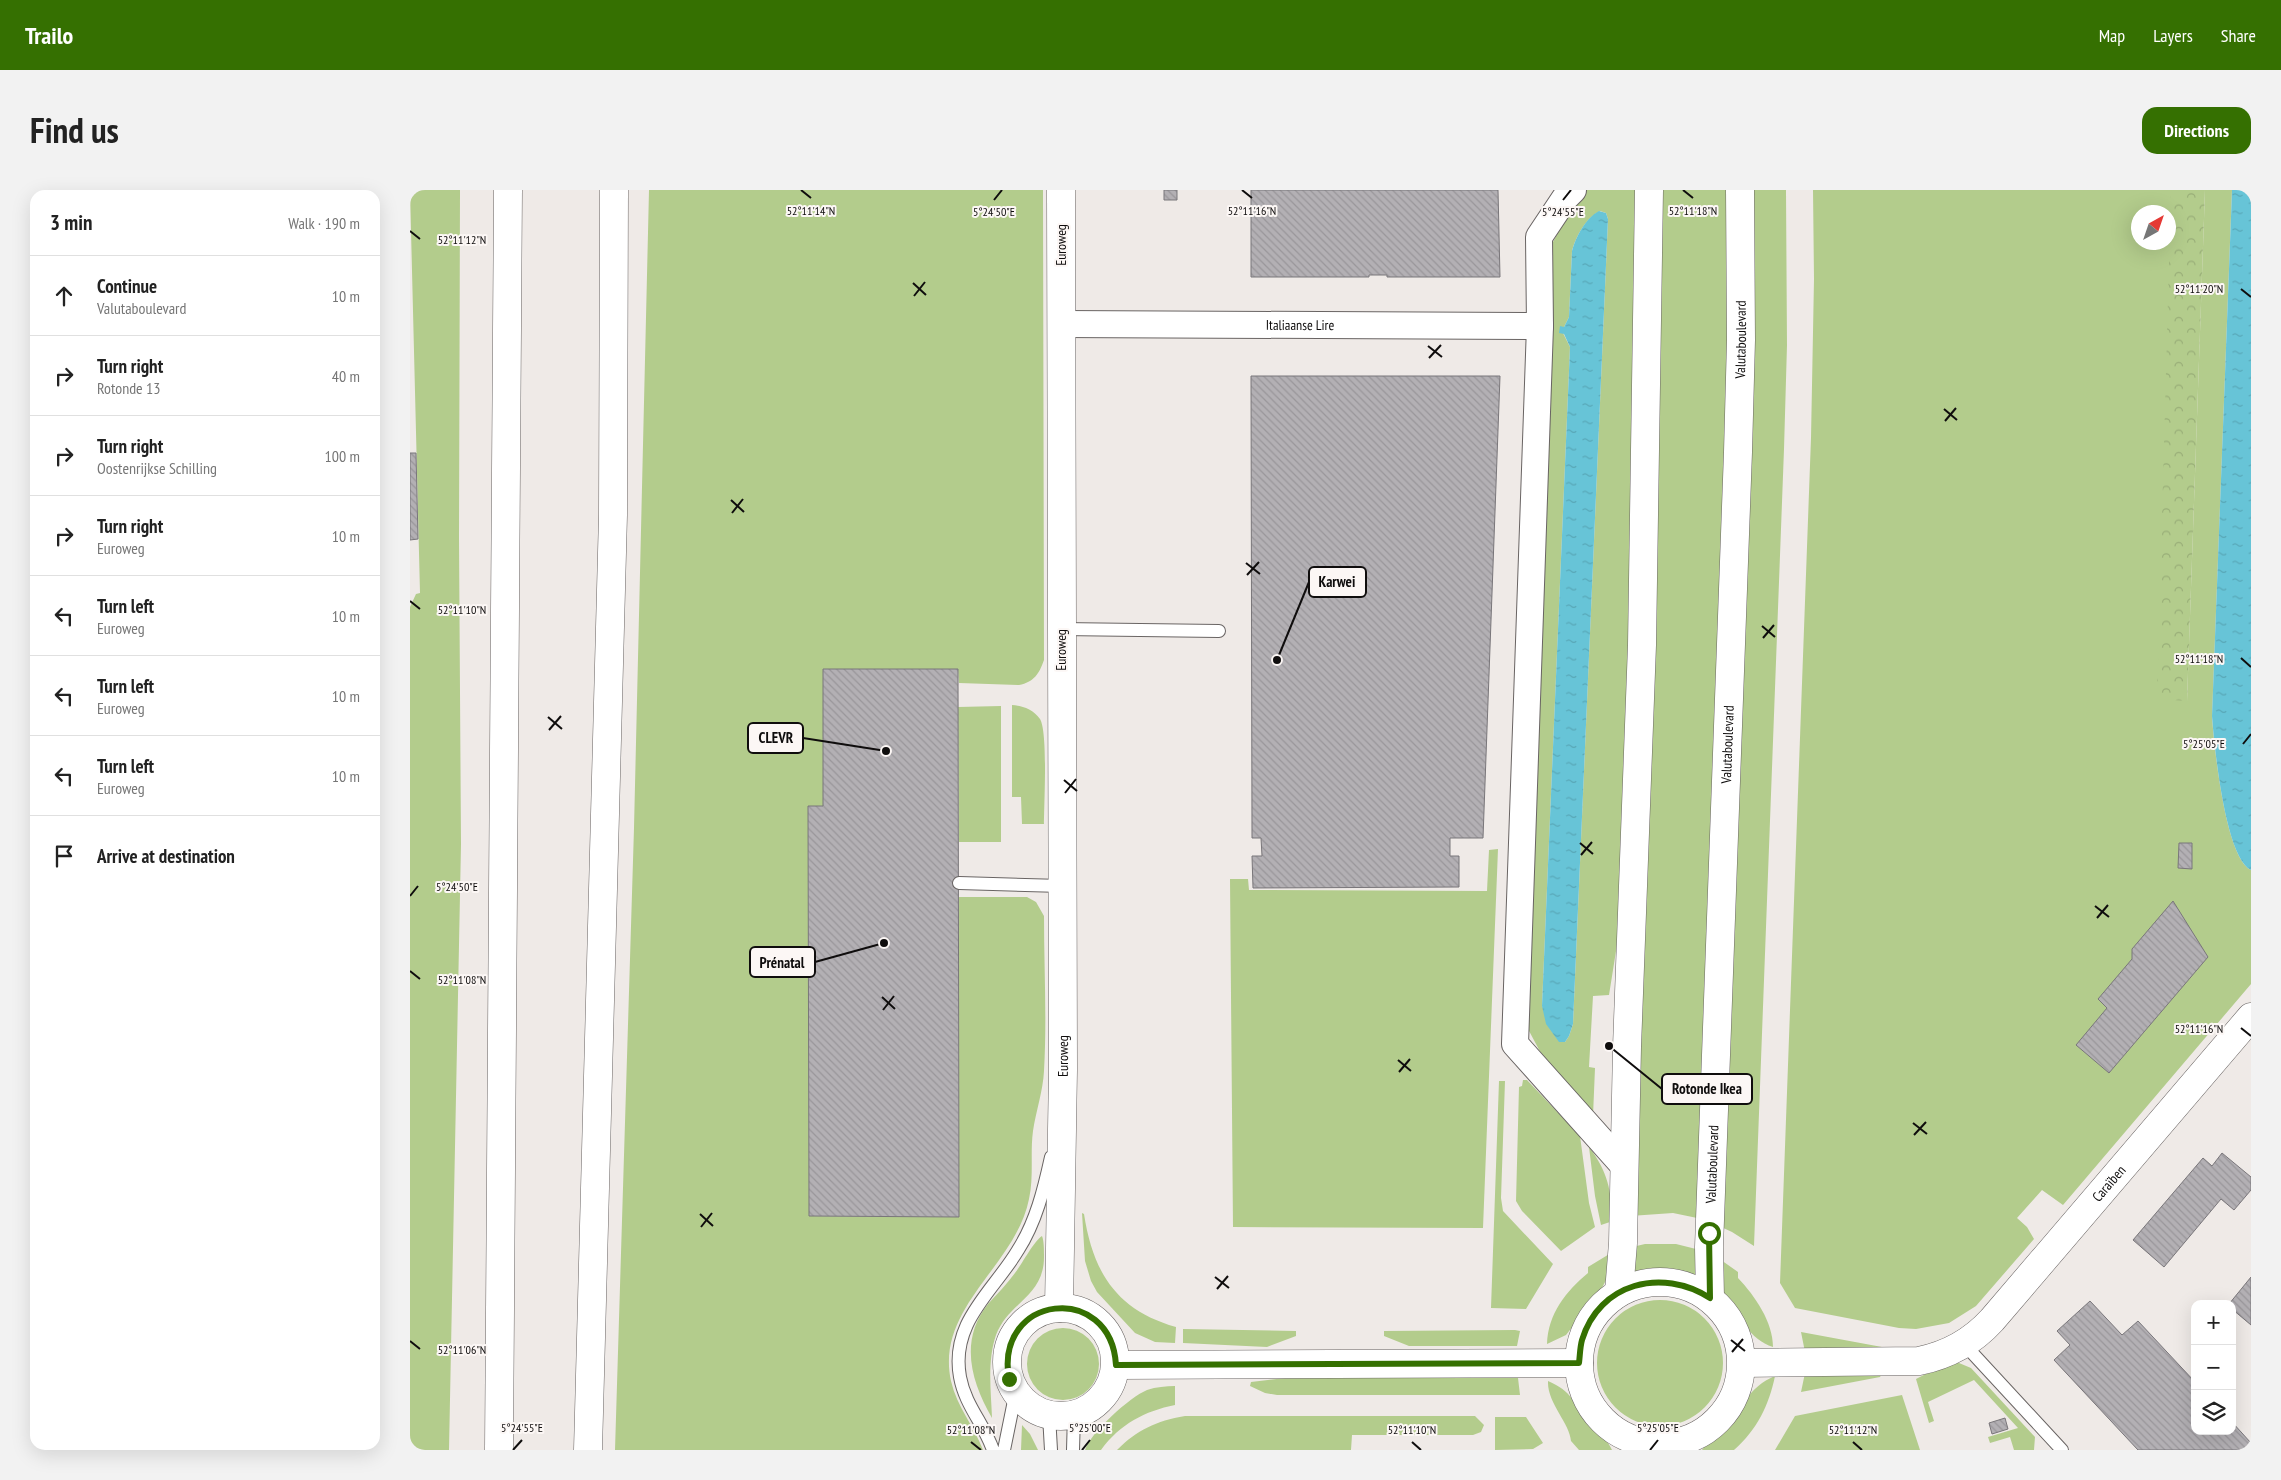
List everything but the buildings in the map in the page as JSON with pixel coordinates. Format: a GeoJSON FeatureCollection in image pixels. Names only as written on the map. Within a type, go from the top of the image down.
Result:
{"type":"FeatureCollection","features":[{"type":"Feature","properties":{"kind":"main road"},"geometry":{"type":"LineString","coordinates":[[499,1450],[508,190]]}},
{"type":"Feature","properties":{"kind":"main road"},"geometry":{"type":"LineString","coordinates":[[588,1450],[613,515],[614,190]]}},
{"type":"Feature","properties":{"kind":"main road","name":"Euroweg"},"geometry":{"type":"LineString","coordinates":[[1059,1308],[1062,1111],[1061,190]]}},
{"type":"Feature","properties":{"kind":"main road"},"geometry":{"type":"LineString","coordinates":[[1619,1292],[1623,1243],[1642,645],[1649,190]]}},
{"type":"Feature","properties":{"kind":"main road","name":"Valutaboulevard"},"geometry":{"type":"LineString","coordinates":[[1710,1298],[1709,1247],[1738,452],[1740,190]]}},
{"type":"Feature","properties":{"kind":"main road","name":"Caraïben"},"geometry":{"type":"LineString","coordinates":[[1742,1363],[1919,1361],[1944,1355],[1964,1344],[1983,1330],[1992,1320],[2251,1017]]}},
{"type":"Feature","properties":{"kind":"main road"},"geometry":{"type":"LineString","coordinates":[[1664,1281],[1684,1285],[1710,1298],[1732,1324],[1739,1343],[1742,1363],[1738,1384],[1730,1404],[1718,1421],[1689,1445],[1622,1442],[1590,1404],[1582,1384],[1579,1363],[1581,1341],[1590,1320],[1604,1303],[1619,1292],[1642,1283],[1664,1281]]}},
{"type":"Feature","properties":{"kind":"main road"},"geometry":{"type":"LineString","coordinates":[[1074,1309],[1088,1314],[1100,1324],[1109,1336],[1115,1350],[1116,1365],[1108,1392],[1098,1403],[1087,1410],[1061,1415],[1036,1410],[1024,1402],[1009,1379],[1008,1350],[1013,1337],[1021,1325],[1032,1316],[1044,1310],[1074,1309]]}},
{"type":"Feature","properties":{"kind":"main road"},"geometry":{"type":"LineString","coordinates":[[1116,1365],[1579,1363]]}},
{"type":"Feature","properties":{"kind":"street"},"geometry":{"type":"LineString","coordinates":[[1573,190],[1565,198],[1539,236],[1540,326],[1515,1044],[1624,1166]]}},
{"type":"Feature","properties":{"kind":"street","name":"Italiaanse Lire"},"geometry":{"type":"LineString","coordinates":[[1060,324],[1540,326]]}},
{"type":"Feature","properties":{"kind":"lane"},"geometry":{"type":"LineString","coordinates":[[1061,629],[1219,631]]}},
{"type":"Feature","properties":{"kind":"lane"},"geometry":{"type":"LineString","coordinates":[[959,883],[1062,886]]}},
{"type":"Feature","properties":{"kind":"lane","name":"Euroweg"},"geometry":{"type":"LineString","coordinates":[[993,1450],[989,1439],[963,1392],[958,1364],[960,1346],[971,1315],[1018,1250],[1030,1229],[1044,1188],[1062,1111]]}},
{"type":"Feature","properties":{"kind":"lane"},"geometry":{"type":"LineString","coordinates":[[1964,1344],[2062,1450]]}},
{"type":"Feature","properties":{"kind":"lane"},"geometry":{"type":"LineString","coordinates":[[1004,1450],[1016,1391]]}},
{"type":"Feature","properties":{"kind":"lane"},"geometry":{"type":"LineString","coordinates":[[1051,1450],[1061,1415]]}},
{"type":"Feature","properties":{"kind":"lane"},"geometry":{"type":"LineString","coordinates":[[1061,1415],[1073,1450]]}},
{"type":"Feature","properties":{"kind":"green space"},"geometry":{"type":"Polygon","coordinates":[[[410,190],[460,190],[459,538],[461,844],[449,1450],[410,1450],[410,607],[416,594],[420,593],[410,190]]]}},
{"type":"Feature","properties":{"kind":"green space"},"geometry":{"type":"Polygon","coordinates":[[[649,190],[1043,190],[1044,660],[1038,673],[1029,682],[1019,685],[959,683],[958,669],[823,669],[823,806],[808,806],[809,1216],[959,1217],[959,897],[1027,897],[1036,902],[1044,916],[1044,1071],[1033,1131],[1029,1199],[1021,1223],[1009,1245],[965,1309],[955,1331],[949,1355],[951,1381],[954,1390],[961,1408],[983,1450],[615,1450],[634,828],[649,190]]]}},
{"type":"Feature","properties":{"kind":"green space"},"geometry":{"type":"Polygon","coordinates":[[[1587,190],[1644,190],[1624,901],[1609,995],[1593,996],[1589,1067],[1595,1068],[1593,1116],[1552,1074],[1528,1029],[1552,244],[1572,205],[1587,190]],[[1600,211],[1590,218],[1576,239],[1572,251],[1569,317],[1564,327],[1560,327],[1570,347],[1542,1006],[1565,1042],[1573,1024],[1608,219],[1606,213],[1600,211]]]}},
{"type":"Feature","properties":{"kind":"green space"},"geometry":{"type":"Polygon","coordinates":[[[1660,190],[1733,190],[1702,1219],[1673,1213],[1630,1216],[1660,190]]]}},
{"type":"Feature","properties":{"kind":"green space"},"geometry":{"type":"Polygon","coordinates":[[[1749,190],[1786,190],[1787,345],[1754,1246],[1719,1226],[1749,190]]]}},
{"type":"Feature","properties":{"kind":"green space"},"geometry":{"type":"Polygon","coordinates":[[[1813,190],[2185,190],[2187,701],[2205,190],[2232,190],[2212,717],[2218,774],[2228,823],[2234,845],[2242,861],[2251,870],[2251,984],[2063,1205],[2042,1190],[2017,1218],[2027,1227],[2034,1239],[1976,1306],[1949,1323],[1916,1329],[1899,1328],[1795,1308],[1780,1283],[1811,438],[1814,279],[1813,190]]]}},
{"type":"Feature","properties":{"kind":"green space"},"geometry":{"type":"Polygon","coordinates":[[[2171,190],[2205,190],[2187,701],[2157,699],[2169,250],[2176,250],[2176,205],[2171,205],[2171,190]]]}},
{"type":"Feature","properties":{"kind":"green space"},"geometry":{"type":"Polygon","coordinates":[[[1012,705],[1031,710],[1040,719],[1042,726],[1045,753],[1044,824],[1022,824],[1021,797],[1012,797],[1012,705]]]}},
{"type":"Feature","properties":{"kind":"green space"},"geometry":{"type":"Polygon","coordinates":[[[1001,706],[1001,842],[959,842],[958,707],[1001,706]]]}},
{"type":"Feature","properties":{"kind":"green space"},"geometry":{"type":"Polygon","coordinates":[[[1498,849],[1483,1228],[1233,1227],[1230,879],[1248,879],[1249,890],[1487,891],[1489,850],[1498,849]]]}},
{"type":"Feature","properties":{"kind":"green space"},"geometry":{"type":"Polygon","coordinates":[[[1523,1080],[1527,1080],[1580,1136],[1589,1203],[1595,1227],[1561,1251],[1522,1211],[1516,1201],[1519,1087],[1522,1086],[1523,1080]]]}},
{"type":"Feature","properties":{"kind":"green space"},"geometry":{"type":"Polygon","coordinates":[[[1499,1081],[1505,1081],[1501,1198],[1503,1211],[1553,1264],[1526,1309],[1491,1308],[1499,1081]]]}},
{"type":"Feature","properties":{"kind":"green space"},"geometry":{"type":"Polygon","coordinates":[[[1589,1147],[1604,1173],[1611,1200],[1613,1221],[1601,1225],[1595,1196],[1589,1147]]]}},
{"type":"Feature","properties":{"kind":"green space"},"geometry":{"type":"Polygon","coordinates":[[[1082,1213],[1084,1214],[1094,1254],[1101,1271],[1111,1286],[1123,1299],[1138,1310],[1155,1320],[1176,1327],[1175,1343],[1155,1342],[1135,1333],[1097,1292],[1091,1281],[1085,1261],[1082,1213]]]}},
{"type":"Feature","properties":{"kind":"green space"},"geometry":{"type":"Polygon","coordinates":[[[1042,1236],[1044,1255],[1043,1269],[1039,1280],[1033,1290],[1009,1314],[996,1335],[993,1345],[990,1376],[992,1418],[978,1390],[974,1376],[971,1361],[973,1332],[988,1304],[1012,1277],[1042,1236]]]}},
{"type":"Feature","properties":{"kind":"green space"},"geometry":{"type":"Polygon","coordinates":[[[1645,1244],[1676,1244],[1700,1250],[1697,1274],[1690,1275],[1661,1271],[1634,1272],[1628,1248],[1645,1244]]]}},
{"type":"Feature","properties":{"kind":"green space"},"geometry":{"type":"Polygon","coordinates":[[[1611,1253],[1607,1278],[1601,1290],[1566,1335],[1547,1344],[1551,1323],[1566,1295],[1588,1273],[1588,1267],[1611,1253]]]}},
{"type":"Feature","properties":{"kind":"green space"},"geometry":{"type":"Polygon","coordinates":[[[1721,1260],[1738,1272],[1738,1278],[1762,1310],[1770,1328],[1773,1347],[1765,1344],[1751,1333],[1725,1296],[1722,1289],[1721,1260]]]}},
{"type":"Feature","properties":{"kind":"green space"},"geometry":{"type":"Polygon","coordinates":[[[1660,1300],[1684,1305],[1704,1319],[1718,1339],[1723,1363],[1718,1387],[1704,1407],[1684,1421],[1660,1426],[1636,1421],[1616,1407],[1602,1387],[1597,1363],[1602,1339],[1616,1319],[1636,1305],[1660,1300]]]}},
{"type":"Feature","properties":{"kind":"green space"},"geometry":{"type":"Polygon","coordinates":[[[1063,1328],[1077,1331],[1089,1338],[1096,1350],[1099,1364],[1096,1378],[1089,1390],[1077,1397],[1063,1400],[1049,1397],[1037,1390],[1030,1378],[1027,1364],[1030,1350],[1037,1338],[1049,1331],[1063,1328]]]}},
{"type":"Feature","properties":{"kind":"green space"},"geometry":{"type":"Polygon","coordinates":[[[1183,1329],[1296,1331],[1296,1336],[1267,1347],[1183,1343],[1183,1329]]]}},
{"type":"Feature","properties":{"kind":"green space"},"geometry":{"type":"Polygon","coordinates":[[[1384,1331],[1520,1331],[1517,1346],[1409,1346],[1384,1336],[1384,1331]]]}},
{"type":"Feature","properties":{"kind":"green space"},"geometry":{"type":"Polygon","coordinates":[[[1801,1332],[1882,1347],[1884,1349],[1805,1352],[1801,1332]]]}},
{"type":"Feature","properties":{"kind":"green space"},"geometry":{"type":"Polygon","coordinates":[[[1947,1363],[1959,1363],[1971,1368],[2035,1437],[2034,1450],[2014,1450],[2010,1437],[1990,1443],[1988,1437],[2018,1428],[1974,1380],[1928,1402],[1934,1421],[1929,1423],[1916,1379],[1947,1363]]]}},
{"type":"Feature","properties":{"kind":"green space"},"geometry":{"type":"Polygon","coordinates":[[[1805,1373],[1882,1374],[1880,1377],[1801,1392],[1805,1373]]]}},
{"type":"Feature","properties":{"kind":"green space"},"geometry":{"type":"Polygon","coordinates":[[[1775,1376],[1761,1416],[1742,1442],[1734,1450],[1702,1450],[1727,1425],[1753,1391],[1766,1380],[1775,1376]]]}},
{"type":"Feature","properties":{"kind":"green space"},"geometry":{"type":"Polygon","coordinates":[[[1285,1378],[1518,1378],[1520,1395],[1277,1395],[1265,1393],[1250,1386],[1251,1382],[1285,1378]]]}},
{"type":"Feature","properties":{"kind":"green space"},"geometry":{"type":"Polygon","coordinates":[[[1548,1381],[1562,1389],[1572,1398],[1612,1450],[1579,1450],[1571,1441],[1567,1427],[1551,1397],[1548,1381]]]}},
{"type":"Feature","properties":{"kind":"green space"},"geometry":{"type":"Polygon","coordinates":[[[1175,1386],[1175,1405],[1153,1411],[1134,1420],[1116,1433],[1101,1450],[1085,1450],[1103,1425],[1131,1400],[1147,1390],[1175,1386]]]}},
{"type":"Feature","properties":{"kind":"green space"},"geometry":{"type":"Polygon","coordinates":[[[1902,1395],[1920,1450],[1775,1450],[1795,1416],[1902,1395]]]}},
{"type":"Feature","properties":{"kind":"green space"},"geometry":{"type":"Polygon","coordinates":[[[1185,1416],[1475,1416],[1484,1425],[1481,1432],[1473,1435],[1352,1435],[1351,1450],[1117,1450],[1132,1437],[1148,1427],[1185,1416]]]}},
{"type":"Feature","properties":{"kind":"green space"},"geometry":{"type":"Polygon","coordinates":[[[1495,1417],[1526,1417],[1543,1443],[1533,1449],[1495,1450],[1495,1417]]]}},
{"type":"Feature","properties":{"kind":"green space"},"geometry":{"type":"Polygon","coordinates":[[[1022,1425],[1030,1434],[1038,1450],[1021,1450],[1022,1425]]]}},
{"type":"Feature","properties":{"kind":"water"},"geometry":{"type":"Polygon","coordinates":[[[2232,190],[2251,190],[2251,870],[2242,861],[2234,845],[2228,823],[2218,774],[2212,716],[2232,190]]]}},
{"type":"Feature","properties":{"kind":"water"},"geometry":{"type":"Polygon","coordinates":[[[1599,211],[1606,213],[1608,219],[1573,1024],[1565,1042],[1559,1042],[1546,1024],[1542,1006],[1570,347],[1564,334],[1559,333],[1560,326],[1564,327],[1569,317],[1572,251],[1586,223],[1599,211]]]}},
{"type":"Feature","properties":{"kind":"place","name":"Karwei"},"geometry":{"type":"Point","coordinates":[1277,660]}},
{"type":"Feature","properties":{"kind":"place","name":"CLEVR"},"geometry":{"type":"Point","coordinates":[886,751]}},
{"type":"Feature","properties":{"kind":"place","name":"Prénatal"},"geometry":{"type":"Point","coordinates":[884,943]}},
{"type":"Feature","properties":{"kind":"place","name":"Rotonde Ikea"},"geometry":{"type":"Point","coordinates":[1609,1046]}},
{"type":"Feature","properties":{"kind":"route"},"geometry":{"type":"LineString","coordinates":[[1009,1379],[1008,1350],[1013,1337],[1021,1325],[1032,1316],[1044,1310],[1059,1308],[1074,1309],[1088,1314],[1100,1324],[1109,1336],[1115,1350],[1116,1365],[1579,1363],[1581,1341],[1590,1320],[1604,1303],[1619,1292],[1642,1283],[1664,1281],[1684,1285],[1710,1298],[1709,1233]]}}]}
